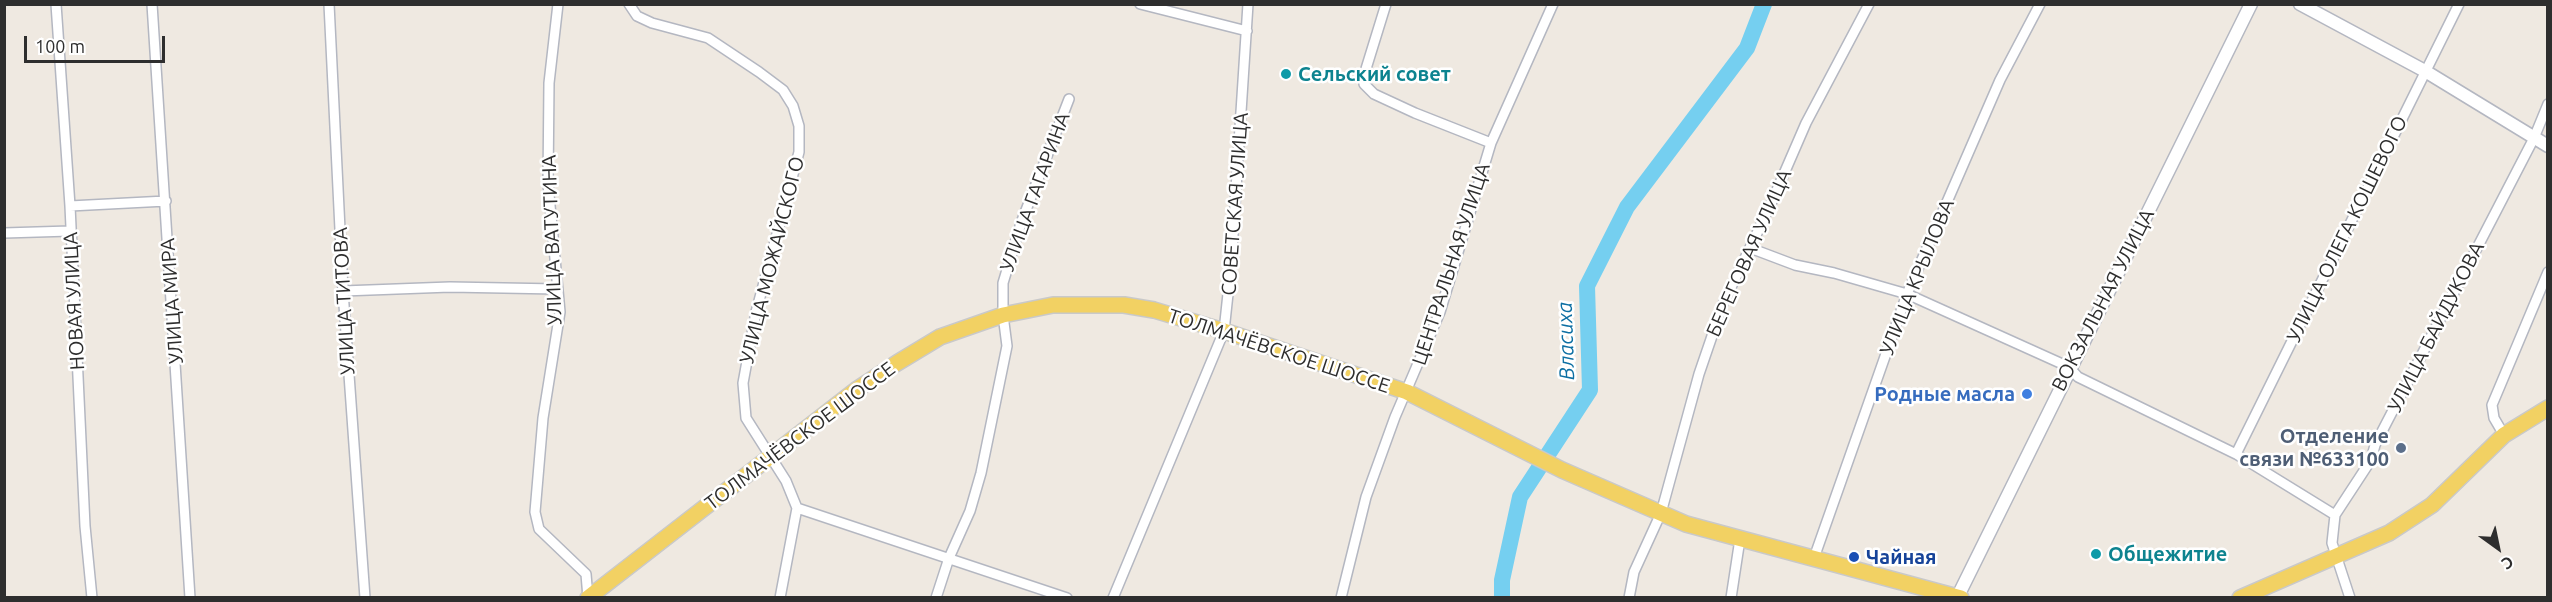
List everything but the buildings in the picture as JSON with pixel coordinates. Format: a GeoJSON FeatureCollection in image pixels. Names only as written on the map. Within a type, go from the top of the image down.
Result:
{"type":"FeatureCollection","features":[{"type":"Feature","properties":{"kind":"main road","name":"ТОЛМАЧЁВСКОЕ ШОССЕ"},"geometry":{"type":"LineString","coordinates":[[588,597],[856,390],[914,352],[939,337],[1003,315],[1053,305],[1124,305],[1154,310],[1224,331],[1407,392],[1562,470],[1686,524],[1958,597]]}},
{"type":"Feature","properties":{"kind":"main road"},"geometry":{"type":"LineString","coordinates":[[2240,597],[2335,558],[2389,532],[2432,504],[2504,435],[2547,408]]}},
{"type":"Feature","properties":{"kind":"street","name":"НОВАЯ УЛИЦА"},"geometry":{"type":"LineString","coordinates":[[56,4],[70,206],[85,526],[92,597]]}},
{"type":"Feature","properties":{"kind":"street","name":"УЛИЦА МИРА"},"geometry":{"type":"LineString","coordinates":[[152,4],[190,597]]}},
{"type":"Feature","properties":{"kind":"street","name":"УЛИЦА ТИТОВА"},"geometry":{"type":"LineString","coordinates":[[329,4],[343,291],[365,597]]}},
{"type":"Feature","properties":{"kind":"street","name":"УЛИЦА ВАТУТИНА"},"geometry":{"type":"LineString","coordinates":[[558,4],[549,83],[548,184],[556,289],[560,312],[543,418],[535,512],[540,529],[586,574],[588,597]]}},
{"type":"Feature","properties":{"kind":"street","name":"УЛИЦА МОЖАЙСКОГО"},"geometry":{"type":"LineString","coordinates":[[628,4],[638,16],[652,23],[708,38],[783,90],[793,106],[799,126],[799,152],[756,312],[743,383],[746,418],[786,481],[797,508]]}},
{"type":"Feature","properties":{"kind":"street"},"geometry":{"type":"LineString","coordinates":[[1140,4],[1247,31]]}},
{"type":"Feature","properties":{"kind":"street","name":"СОВЕТСКАЯ УЛИЦА"},"geometry":{"type":"LineString","coordinates":[[1113,597],[1224,331],[1232,266],[1248,4]]}},
{"type":"Feature","properties":{"kind":"street"},"geometry":{"type":"LineString","coordinates":[[1386,4],[1365,72],[1364,84],[1374,94],[1405,109],[1491,143]]}},
{"type":"Feature","properties":{"kind":"street","name":"ЦЕНТРАЛЬНАЯ УЛИЦА"},"geometry":{"type":"LineString","coordinates":[[1341,597],[1365,497],[1395,417],[1440,312],[1491,143],[1553,4]]}},
{"type":"Feature","properties":{"kind":"street","name":"БЕРЕГОВАЯ УЛИЦА"},"geometry":{"type":"LineString","coordinates":[[1629,597],[1634,572],[1661,513],[1699,374],[1723,304],[1806,123],[1869,4]]}},
{"type":"Feature","properties":{"kind":"street","name":"УЛИЦА КРЫЛОВА"},"geometry":{"type":"LineString","coordinates":[[1814,558],[1907,294],[2001,80],[2040,4]]}},
{"type":"Feature","properties":{"kind":"street","name":"ВОКЗАЛЬНАЯ УЛИЦА"},"geometry":{"type":"LineString","coordinates":[[1958,597],[2069,368],[2251,4]]}},
{"type":"Feature","properties":{"kind":"street"},"geometry":{"type":"LineString","coordinates":[[2300,4],[2425,71],[2547,146]]}},
{"type":"Feature","properties":{"kind":"street","name":"УЛИЦА ОЛЕГА КОШЕВОГО"},"geometry":{"type":"LineString","coordinates":[[2236,454],[2459,4]]}},
{"type":"Feature","properties":{"kind":"street","name":"УЛИЦА ГАГАРИНА"},"geometry":{"type":"LineString","coordinates":[[936,597],[949,558],[970,511],[981,473],[1007,346],[1003,315],[1003,283],[1021,223],[1069,99]]}},
{"type":"Feature","properties":{"kind":"street","name":"УЛИЦА БАЙДУКОВА"},"geometry":{"type":"LineString","coordinates":[[2335,515],[2371,460],[2375,445],[2534,138],[2547,104]]}},
{"type":"Feature","properties":{"kind":"street"},"geometry":{"type":"LineString","coordinates":[[70,206],[166,201]]}},
{"type":"Feature","properties":{"kind":"street"},"geometry":{"type":"LineString","coordinates":[[4,233],[70,231]]}},
{"type":"Feature","properties":{"kind":"street"},"geometry":{"type":"LineString","coordinates":[[1750,248],[1795,266],[1834,273],[1907,294],[2069,368],[2078,378],[2236,454],[2335,515],[2332,543],[2349,597]]}},
{"type":"Feature","properties":{"kind":"street"},"geometry":{"type":"LineString","coordinates":[[2504,435],[2494,418],[2492,405],[2547,272]]}},
{"type":"Feature","properties":{"kind":"street"},"geometry":{"type":"LineString","coordinates":[[343,291],[450,287],[556,289]]}},
{"type":"Feature","properties":{"kind":"street"},"geometry":{"type":"LineString","coordinates":[[780,597],[797,508],[1066,597]]}},
{"type":"Feature","properties":{"kind":"street"},"geometry":{"type":"LineString","coordinates":[[1731,597],[1740,539]]}},
{"type":"Feature","properties":{"kind":"waterway","name":"Власиха"},"geometry":{"type":"LineString","coordinates":[[1502,598],[1502,580],[1520,497],[1590,390],[1587,286],[1627,207],[1747,48],[1764,4]]}},
{"type":"Feature","properties":{"kind":"place","name":"Сельский совет"},"geometry":{"type":"Point","coordinates":[1286,74]}},
{"type":"Feature","properties":{"kind":"place","name":"Родные масла"},"geometry":{"type":"Point","coordinates":[2027,394]}},
{"type":"Feature","properties":{"kind":"place","name":"Отделение связи №633100"},"geometry":{"type":"Point","coordinates":[2401,448]}},
{"type":"Feature","properties":{"kind":"place","name":"Общежитие"},"geometry":{"type":"Point","coordinates":[2096,554]}},
{"type":"Feature","properties":{"kind":"place","name":"Чайная"},"geometry":{"type":"Point","coordinates":[1854,557]}}]}
